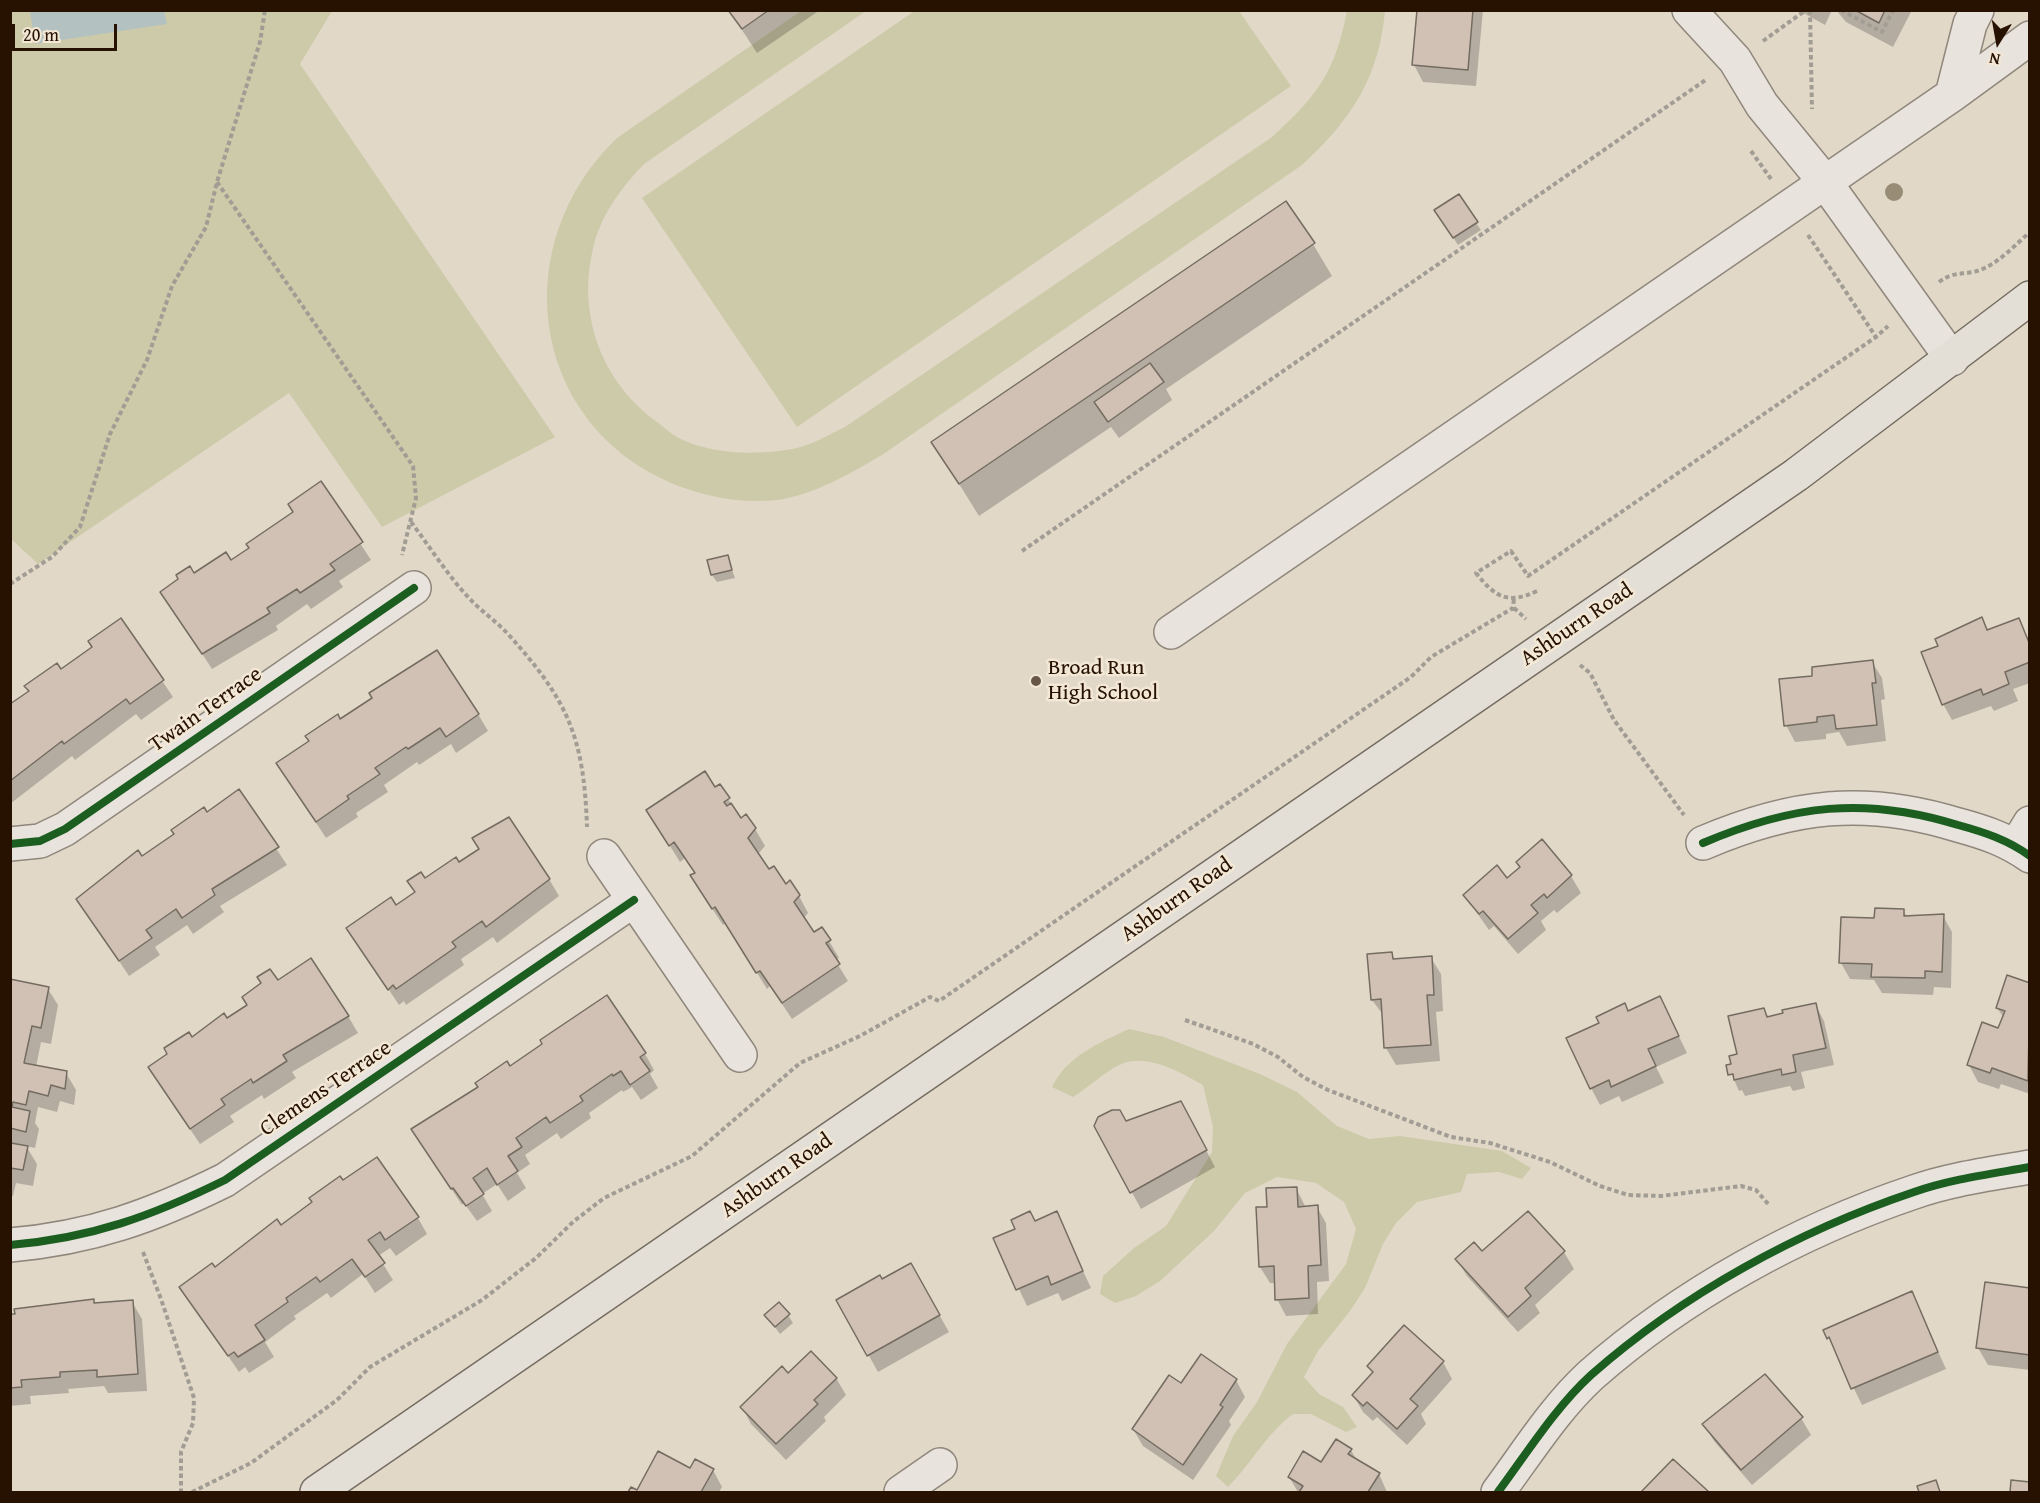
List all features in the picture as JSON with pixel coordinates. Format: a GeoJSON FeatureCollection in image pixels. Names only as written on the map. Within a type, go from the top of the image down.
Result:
{"type":"FeatureCollection","features":[{"type":"Feature","properties":{"kind":"main road","name":"Ashburn Road"},"geometry":{"type":"LineString","coordinates":[[317,1492],[1796,475],[2030,298]]}},
{"type":"Feature","properties":{"kind":"street"},"geometry":{"type":"LineString","coordinates":[[1689,10],[1735,60],[1762,105],[1825,182],[1952,359]]}},
{"type":"Feature","properties":{"kind":"street"},"geometry":{"type":"LineString","coordinates":[[1952,96],[1970,24],[1977,10]]}},
{"type":"Feature","properties":{"kind":"street"},"geometry":{"type":"LineString","coordinates":[[1171,632],[1952,96],[2030,38]]}},
{"type":"Feature","properties":{"kind":"street","name":"Twain Terrace"},"geometry":{"type":"LineString","coordinates":[[10,844],[39,841],[65,829],[406,594]]}},
{"type":"Feature","properties":{"kind":"street"},"geometry":{"type":"LineString","coordinates":[[1703,843],[1727,833],[1796,813],[1872,806],[1929,816],[2025,842]]}},
{"type":"Feature","properties":{"kind":"street"},"geometry":{"type":"LineString","coordinates":[[596,845],[740,1055]]}},
{"type":"Feature","properties":{"kind":"street","name":"Clemens Terrace"},"geometry":{"type":"LineString","coordinates":[[10,1245],[44,1242],[105,1230],[167,1208],[225,1180],[634,900]]}},
{"type":"Feature","properties":{"kind":"street"},"geometry":{"type":"LineString","coordinates":[[1498,1492],[1565,1403],[1591,1376],[1653,1326],[1698,1296],[1765,1256],[1846,1217],[1916,1191],[1970,1177],[2030,1167]]}},
{"type":"Feature","properties":{"kind":"street"},"geometry":{"type":"LineString","coordinates":[[901,1492],[940,1465]]}},
{"type":"Feature","properties":{"kind":"path"},"geometry":{"type":"LineString","coordinates":[[10,584],[52,557],[80,527],[110,434],[147,360],[171,286],[206,227],[217,182],[260,42],[265,10]]}},
{"type":"Feature","properties":{"kind":"path"},"geometry":{"type":"LineString","coordinates":[[1022,551],[1808,10]]}},
{"type":"Feature","properties":{"kind":"path"},"geometry":{"type":"LineString","coordinates":[[1808,10],[1812,111]]}},
{"type":"Feature","properties":{"kind":"path"},"geometry":{"type":"LineString","coordinates":[[1841,10],[1882,32],[1893,10]]}},
{"type":"Feature","properties":{"kind":"path"},"geometry":{"type":"LineString","coordinates":[[217,182],[413,466],[416,498],[399,565],[382,578],[406,594]]}},
{"type":"Feature","properties":{"kind":"path"},"geometry":{"type":"LineString","coordinates":[[1537,591],[1524,597],[1504,597],[1491,591],[1476,573],[1511,552],[1528,576],[1876,337],[1949,274],[1979,270],[2006,254],[2030,232]]}},
{"type":"Feature","properties":{"kind":"path"},"geometry":{"type":"LineString","coordinates":[[410,522],[469,598],[505,631],[542,675],[566,712],[580,747],[596,845]]}},
{"type":"Feature","properties":{"kind":"path"},"geometry":{"type":"LineString","coordinates":[[1513,608],[1514,597]]}},
{"type":"Feature","properties":{"kind":"path"},"geometry":{"type":"LineString","coordinates":[[1513,608],[1590,673],[1614,720],[1664,784],[1703,843]]}},
{"type":"Feature","properties":{"kind":"path"},"geometry":{"type":"LineString","coordinates":[[192,1492],[251,1463],[319,1415],[370,1367],[482,1300],[536,1258],[573,1222],[604,1198],[692,1156],[800,1063],[860,1036],[930,997],[939,1001],[1401,683],[1431,657],[1513,608]]}},
{"type":"Feature","properties":{"kind":"path"},"geometry":{"type":"LineString","coordinates":[[1185,1020],[1254,1044],[1278,1057],[1304,1077],[1329,1089],[1451,1137],[1490,1143],[1550,1162],[1600,1186],[1628,1196],[1660,1196],[1741,1186],[1756,1190],[1769,1205]]}},
{"type":"Feature","properties":{"kind":"path"},"geometry":{"type":"LineString","coordinates":[[132,1220],[194,1398],[193,1423],[181,1452],[181,1492]]}},
{"type":"Feature","properties":{"kind":"shaded area"},"geometry":{"type":"Polygon","coordinates":[[[916,10],[1239,11],[1291,86],[797,427],[642,198],[916,10]]]}},
{"type":"Feature","properties":{"kind":"shaded area"},"geometry":{"type":"Polygon","coordinates":[[[10,11],[332,11],[300,64],[555,437],[382,527],[289,393],[38,564],[10,538],[10,11]]]}},
{"type":"Feature","properties":{"kind":"shaded area"},"geometry":{"type":"Polygon","coordinates":[[[30,11],[164,11],[167,24],[35,44],[30,11]]]}},
{"type":"Feature","properties":{"kind":"shaded area"},"geometry":{"type":"Polygon","coordinates":[[[801,11],[866,11],[644,164],[612,203],[596,237],[593,249],[589,274],[592,323],[598,346],[608,367],[638,406],[672,434],[695,445],[720,451],[747,453],[794,449],[845,427],[1272,137],[1313,95],[1322,81],[1337,51],[1347,11],[1385,11],[1376,57],[1360,96],[1335,131],[1302,165],[870,462],[832,482],[792,497],[765,501],[724,498],[671,483],[623,455],[587,418],[562,374],[549,327],[548,277],[559,227],[582,180],[617,138],[801,11]]]}},
{"type":"Feature","properties":{"kind":"shaded area"},"geometry":{"type":"Polygon","coordinates":[[[1129,1029],[1164,1037],[1260,1074],[1297,1092],[1337,1126],[1369,1139],[1400,1136],[1502,1151],[1531,1168],[1522,1179],[1499,1172],[1467,1174],[1461,1192],[1417,1202],[1396,1223],[1383,1244],[1365,1288],[1318,1351],[1304,1377],[1319,1394],[1343,1407],[1357,1427],[1346,1432],[1311,1414],[1293,1414],[1275,1430],[1228,1487],[1216,1476],[1233,1436],[1257,1402],[1287,1344],[1346,1264],[1356,1229],[1344,1202],[1316,1183],[1277,1177],[1245,1193],[1214,1231],[1160,1281],[1136,1296],[1115,1303],[1100,1294],[1103,1276],[1134,1248],[1166,1226],[1212,1152],[1213,1127],[1203,1085],[1165,1066],[1144,1061],[1124,1063],[1104,1074],[1073,1097],[1052,1087],[1058,1076],[1075,1059],[1095,1045],[1129,1029]]]}},
{"type":"Feature","properties":{"kind":"building"},"geometry":{"type":"Polygon","coordinates":[[[728,10],[769,10],[742,29],[728,10]]]}},
{"type":"Feature","properties":{"kind":"building"},"geometry":{"type":"Polygon","coordinates":[[[1417,10],[1473,10],[1468,70],[1412,65],[1417,10]]]}},
{"type":"Feature","properties":{"kind":"building"},"geometry":{"type":"Polygon","coordinates":[[[1855,10],[1885,10],[1879,23],[1855,10]]]}},
{"type":"Feature","properties":{"kind":"building"},"geometry":{"type":"Polygon","coordinates":[[[1459,194],[1478,222],[1453,238],[1434,210],[1459,194]]]}},
{"type":"Feature","properties":{"kind":"building"},"geometry":{"type":"Polygon","coordinates":[[[1286,201],[1315,243],[959,484],[931,442],[1286,201]]]}},
{"type":"Feature","properties":{"kind":"building"},"geometry":{"type":"Polygon","coordinates":[[[1150,363],[1164,382],[1108,422],[1094,402],[1150,363]]]}},
{"type":"Feature","properties":{"kind":"building"},"geometry":{"type":"Polygon","coordinates":[[[321,481],[363,542],[330,564],[335,570],[300,593],[297,589],[267,608],[270,613],[202,654],[160,592],[178,579],[176,575],[190,566],[194,573],[226,552],[231,560],[249,548],[246,544],[293,512],[288,504],[321,481]]]}},
{"type":"Feature","properties":{"kind":"building"},"geometry":{"type":"Polygon","coordinates":[[[728,555],[732,570],[711,575],[707,560],[728,555]]]}},
{"type":"Feature","properties":{"kind":"building"},"geometry":{"type":"Polygon","coordinates":[[[1982,617],[1987,630],[2019,618],[2030,645],[2030,662],[2005,672],[2009,684],[1983,695],[1981,689],[1942,705],[1921,652],[1938,646],[1935,639],[1982,617]]]}},
{"type":"Feature","properties":{"kind":"building"},"geometry":{"type":"Polygon","coordinates":[[[121,618],[164,680],[130,704],[126,699],[64,744],[62,741],[10,781],[10,704],[29,691],[24,686],[57,663],[61,669],[92,647],[88,641],[121,618]]]}},
{"type":"Feature","properties":{"kind":"building"},"geometry":{"type":"Polygon","coordinates":[[[437,650],[479,714],[446,737],[440,728],[408,749],[406,747],[375,768],[380,774],[347,796],[349,799],[316,822],[276,763],[309,741],[305,736],[338,714],[340,719],[372,698],[369,693],[437,650]]]}},
{"type":"Feature","properties":{"kind":"building"},"geometry":{"type":"Polygon","coordinates":[[[1873,660],[1876,683],[1872,683],[1877,725],[1836,729],[1834,715],[1817,717],[1817,722],[1784,726],[1779,679],[1812,676],[1812,667],[1873,660]]]}},
{"type":"Feature","properties":{"kind":"building"},"geometry":{"type":"Polygon","coordinates":[[[705,771],[715,787],[720,784],[730,798],[724,802],[727,806],[731,803],[741,818],[746,814],[756,828],[748,838],[769,869],[774,866],[786,884],[790,880],[800,895],[794,902],[814,932],[822,927],[831,940],[826,943],[840,964],[782,1003],[760,971],[756,973],[715,907],[712,909],[690,875],[695,873],[674,842],[669,846],[646,810],[705,771]]]}},
{"type":"Feature","properties":{"kind":"building"},"geometry":{"type":"Polygon","coordinates":[[[239,789],[279,847],[212,889],[215,895],[182,918],[176,909],[146,930],[152,938],[119,961],[76,899],[138,850],[142,856],[174,834],[171,830],[204,807],[207,812],[239,789]]]}},
{"type":"Feature","properties":{"kind":"building"},"geometry":{"type":"Polygon","coordinates":[[[509,817],[550,879],[486,927],[482,921],[452,942],[456,947],[396,989],[393,985],[388,990],[346,928],[391,897],[396,905],[415,892],[407,881],[421,872],[425,878],[456,857],[459,862],[479,849],[472,838],[509,817]]]}},
{"type":"Feature","properties":{"kind":"building"},"geometry":{"type":"Polygon","coordinates":[[[1542,839],[1572,875],[1547,898],[1544,894],[1531,905],[1538,913],[1508,939],[1483,911],[1479,914],[1463,895],[1497,865],[1507,878],[1520,867],[1516,862],[1542,839]]]}},
{"type":"Feature","properties":{"kind":"building"},"geometry":{"type":"Polygon","coordinates":[[[1875,908],[1904,909],[1904,916],[1944,914],[1942,972],[1925,971],[1925,978],[1871,977],[1872,964],[1839,963],[1841,917],[1874,918],[1875,908]]]}},
{"type":"Feature","properties":{"kind":"building"},"geometry":{"type":"Polygon","coordinates":[[[1392,952],[1393,959],[1432,956],[1434,995],[1427,995],[1431,1045],[1384,1048],[1381,999],[1371,1000],[1367,954],[1392,952]]]}},
{"type":"Feature","properties":{"kind":"building"},"geometry":{"type":"Polygon","coordinates":[[[311,958],[349,1016],[283,1055],[287,1061],[253,1083],[251,1079],[221,1099],[225,1105],[190,1129],[148,1067],[167,1054],[164,1048],[189,1032],[192,1037],[224,1013],[227,1018],[247,1005],[242,997],[261,983],[257,977],[270,969],[278,980],[311,958]]]}},
{"type":"Feature","properties":{"kind":"building"},"geometry":{"type":"Polygon","coordinates":[[[2007,975],[2030,983],[2028,1081],[1992,1068],[1990,1073],[1967,1065],[1982,1022],[1998,1028],[2005,1011],[1996,1008],[2007,975]]]}},
{"type":"Feature","properties":{"kind":"building"},"geometry":{"type":"Polygon","coordinates":[[[10,979],[49,987],[41,1028],[32,1026],[24,1063],[67,1071],[65,1089],[51,1085],[48,1096],[29,1091],[26,1105],[13,1102],[12,1107],[30,1111],[26,1132],[10,1128],[10,979]]]}},
{"type":"Feature","properties":{"kind":"building"},"geometry":{"type":"Polygon","coordinates":[[[607,995],[646,1053],[640,1057],[650,1071],[630,1085],[621,1071],[613,1076],[612,1074],[580,1096],[583,1101],[550,1123],[546,1117],[516,1138],[522,1147],[508,1156],[518,1171],[497,1185],[487,1168],[473,1178],[484,1194],[466,1206],[453,1188],[451,1189],[411,1129],[478,1087],[475,1083],[507,1061],[510,1066],[542,1044],[540,1040],[607,995]]]}},
{"type":"Feature","properties":{"kind":"building"},"geometry":{"type":"Polygon","coordinates":[[[1660,996],[1679,1036],[1648,1049],[1656,1066],[1611,1087],[1609,1080],[1590,1089],[1566,1038],[1599,1023],[1596,1017],[1625,1003],[1628,1011],[1660,996]]]}},
{"type":"Feature","properties":{"kind":"building"},"geometry":{"type":"Polygon","coordinates":[[[1816,1003],[1826,1048],[1793,1055],[1796,1072],[1782,1075],[1781,1069],[1734,1080],[1733,1074],[1728,1075],[1726,1065],[1731,1064],[1729,1056],[1737,1054],[1728,1016],[1764,1008],[1767,1017],[1783,1013],[1782,1010],[1816,1003]]]}},
{"type":"Feature","properties":{"kind":"building"},"geometry":{"type":"Polygon","coordinates":[[[1181,1101],[1207,1150],[1130,1193],[1094,1126],[1098,1117],[1112,1110],[1120,1110],[1126,1121],[1181,1101]]]}},
{"type":"Feature","properties":{"kind":"building"},"geometry":{"type":"Polygon","coordinates":[[[10,1140],[11,1143],[28,1146],[23,1170],[10,1168],[10,1140]]]}},
{"type":"Feature","properties":{"kind":"building"},"geometry":{"type":"Polygon","coordinates":[[[377,1157],[419,1217],[385,1240],[380,1232],[368,1240],[385,1263],[365,1277],[352,1259],[320,1282],[316,1277],[286,1298],[288,1302],[255,1325],[265,1340],[238,1357],[234,1352],[228,1356],[179,1287],[212,1263],[215,1267],[277,1219],[281,1225],[312,1202],[309,1198],[340,1176],[343,1180],[377,1157]]]}},
{"type":"Feature","properties":{"kind":"building"},"geometry":{"type":"Polygon","coordinates":[[[1297,1187],[1298,1207],[1318,1205],[1321,1265],[1308,1266],[1309,1298],[1275,1300],[1274,1266],[1259,1267],[1256,1207],[1267,1207],[1266,1188],[1297,1187]]]}},
{"type":"Feature","properties":{"kind":"building"},"geometry":{"type":"Polygon","coordinates":[[[1030,1211],[1035,1221],[1057,1211],[1083,1271],[1051,1285],[1048,1276],[1016,1290],[993,1238],[1015,1229],[1011,1220],[1030,1211]]]}},
{"type":"Feature","properties":{"kind":"building"},"geometry":{"type":"Polygon","coordinates":[[[1528,1211],[1565,1251],[1525,1288],[1531,1296],[1508,1317],[1455,1259],[1474,1242],[1482,1251],[1528,1211]]]}},
{"type":"Feature","properties":{"kind":"building"},"geometry":{"type":"Polygon","coordinates":[[[911,1263],[940,1315],[867,1356],[836,1300],[880,1275],[882,1279],[911,1263]]]}},
{"type":"Feature","properties":{"kind":"building"},"geometry":{"type":"Polygon","coordinates":[[[1985,1282],[2030,1288],[2030,1355],[1976,1348],[1985,1282]]]}},
{"type":"Feature","properties":{"kind":"building"},"geometry":{"type":"Polygon","coordinates":[[[1912,1291],[1938,1352],[1851,1389],[1829,1337],[1827,1339],[1823,1330],[1912,1291]]]}},
{"type":"Feature","properties":{"kind":"building"},"geometry":{"type":"Polygon","coordinates":[[[94,1299],[94,1303],[133,1300],[138,1374],[97,1377],[97,1370],[60,1372],[60,1377],[21,1380],[22,1387],[10,1388],[10,1314],[15,1314],[14,1309],[94,1299]]]}},
{"type":"Feature","properties":{"kind":"building"},"geometry":{"type":"Polygon","coordinates":[[[779,1302],[790,1314],[775,1327],[764,1315],[779,1302]]]}},
{"type":"Feature","properties":{"kind":"building"},"geometry":{"type":"Polygon","coordinates":[[[1404,1325],[1444,1361],[1410,1399],[1418,1406],[1397,1429],[1367,1402],[1363,1406],[1352,1395],[1373,1372],[1367,1366],[1404,1325]]]}},
{"type":"Feature","properties":{"kind":"building"},"geometry":{"type":"Polygon","coordinates":[[[811,1351],[837,1378],[814,1400],[818,1404],[776,1444],[740,1407],[782,1366],[788,1373],[811,1351]]]}},
{"type":"Feature","properties":{"kind":"building"},"geometry":{"type":"Polygon","coordinates":[[[1201,1354],[1237,1379],[1220,1405],[1223,1407],[1183,1465],[1132,1429],[1169,1375],[1181,1383],[1201,1354]]]}},
{"type":"Feature","properties":{"kind":"building"},"geometry":{"type":"Polygon","coordinates":[[[1765,1374],[1803,1417],[1741,1470],[1702,1424],[1765,1374]]]}},
{"type":"Feature","properties":{"kind":"building"},"geometry":{"type":"Polygon","coordinates":[[[1336,1439],[1352,1449],[1348,1454],[1380,1473],[1368,1492],[1299,1492],[1303,1486],[1288,1477],[1303,1451],[1321,1462],[1336,1439]]]}},
{"type":"Feature","properties":{"kind":"building"},"geometry":{"type":"Polygon","coordinates":[[[658,1451],[690,1468],[695,1459],[714,1469],[701,1492],[628,1492],[631,1487],[637,1490],[658,1451]]]}},
{"type":"Feature","properties":{"kind":"building"},"geometry":{"type":"Polygon","coordinates":[[[1673,1459],[1709,1492],[1641,1492],[1673,1459]]]}},
{"type":"Feature","properties":{"kind":"building"},"geometry":{"type":"Polygon","coordinates":[[[1936,1480],[1940,1492],[1919,1492],[1917,1486],[1936,1480]]]}},
{"type":"Feature","properties":{"kind":"building"},"geometry":{"type":"Polygon","coordinates":[[[2011,1480],[2030,1482],[2030,1492],[2010,1492],[2011,1480]]]}},
{"type":"Feature","properties":{"kind":"cycle path"},"geometry":{"type":"LineString","coordinates":[[10,844],[40,841],[65,829],[414,588]]}},
{"type":"Feature","properties":{"kind":"cycle path"},"geometry":{"type":"LineString","coordinates":[[1703,843],[1767,820],[1798,813],[1860,808],[1891,810],[1924,816],[1968,828],[2004,841],[2030,856]]}},
{"type":"Feature","properties":{"kind":"cycle path"},"geometry":{"type":"LineString","coordinates":[[10,1245],[40,1242],[95,1231],[147,1215],[225,1180],[634,900]]}},
{"type":"Feature","properties":{"kind":"cycle path"},"geometry":{"type":"LineString","coordinates":[[1498,1492],[1553,1416],[1591,1375],[1627,1345],[1703,1292],[1785,1246],[1871,1208],[1942,1184],[2030,1167]]}},
{"type":"Feature","properties":{"kind":"place","name":"Broad Run High School"},"geometry":{"type":"Point","coordinates":[1036,681]}}]}
